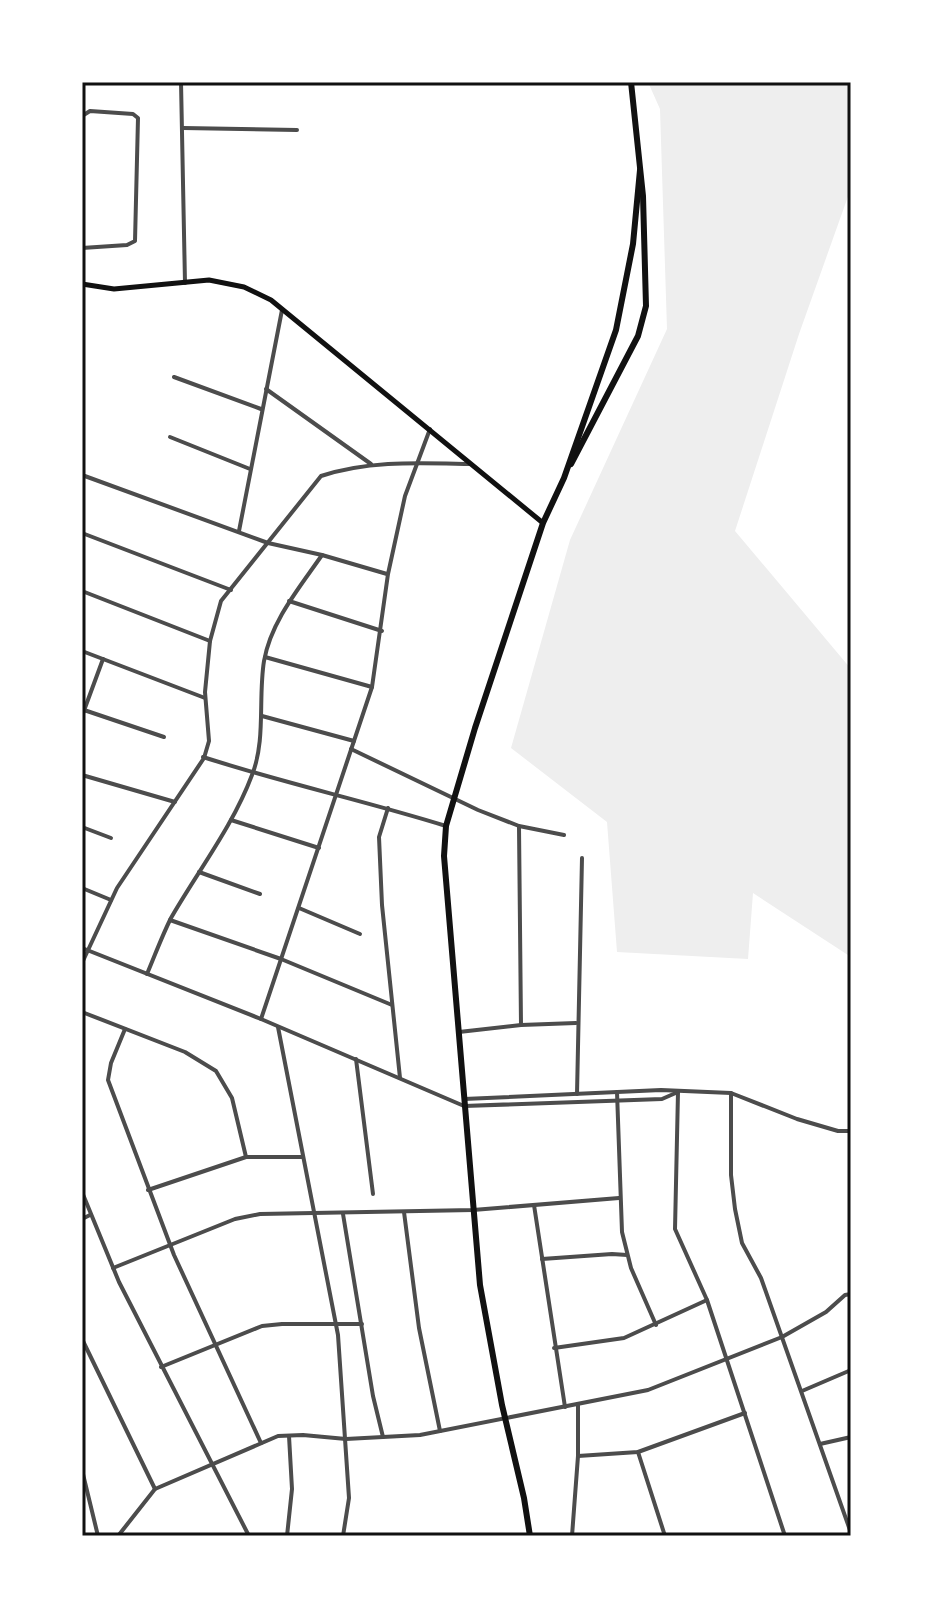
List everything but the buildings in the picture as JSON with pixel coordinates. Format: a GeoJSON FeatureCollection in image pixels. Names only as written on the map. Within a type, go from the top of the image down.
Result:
{"type":"FeatureCollection","features":[{"type":"Feature","properties":{"kind":"highway"},"geometry":{"type":"LineString","coordinates":[[530,1536],[480,1285],[444,856],[446,826],[543,523],[643,321],[647,286],[631,82]]}},
{"type":"Feature","properties":{"kind":"highway"},"geometry":{"type":"LineString","coordinates":[[564,478],[616,330],[633,244],[640,170]]}},
{"type":"Feature","properties":{"kind":"main road"},"geometry":{"type":"LineString","coordinates":[[82,284],[114,289],[209,280],[244,287],[271,300],[543,523]]}},
{"type":"Feature","properties":{"kind":"street"},"geometry":{"type":"LineString","coordinates":[[181,82],[185,283]]}},
{"type":"Feature","properties":{"kind":"street"},"geometry":{"type":"LineString","coordinates":[[82,116],[90,111],[133,114],[138,118],[135,241],[127,245],[82,248]]}},
{"type":"Feature","properties":{"kind":"street"},"geometry":{"type":"LineString","coordinates":[[183,128],[297,130]]}},
{"type":"Feature","properties":{"kind":"street"},"geometry":{"type":"LineString","coordinates":[[239,531],[282,309]]}},
{"type":"Feature","properties":{"kind":"street"},"geometry":{"type":"LineString","coordinates":[[174,377],[261,409]]}},
{"type":"Feature","properties":{"kind":"street"},"geometry":{"type":"LineString","coordinates":[[266,389],[372,465]]}},
{"type":"Feature","properties":{"kind":"street"},"geometry":{"type":"LineString","coordinates":[[261,1019],[372,687],[388,574],[405,496],[430,429]]}},
{"type":"Feature","properties":{"kind":"street"},"geometry":{"type":"LineString","coordinates":[[170,437],[250,469]]}},
{"type":"Feature","properties":{"kind":"street"},"geometry":{"type":"LineString","coordinates":[[82,963],[84,949],[111,900],[203,757],[209,741],[205,698],[210,641],[221,601],[321,476],[342,469],[372,465],[473,464]]}},
{"type":"Feature","properties":{"kind":"street"},"geometry":{"type":"LineString","coordinates":[[82,475],[268,543],[388,574]]}},
{"type":"Feature","properties":{"kind":"street"},"geometry":{"type":"LineString","coordinates":[[82,533],[231,590]]}},
{"type":"Feature","properties":{"kind":"street"},"geometry":{"type":"LineString","coordinates":[[147,974],[170,920],[231,820],[253,773],[262,716],[265,657],[289,601],[322,555]]}},
{"type":"Feature","properties":{"kind":"street"},"geometry":{"type":"LineString","coordinates":[[82,591],[210,641]]}},
{"type":"Feature","properties":{"kind":"street"},"geometry":{"type":"LineString","coordinates":[[289,601],[382,631]]}},
{"type":"Feature","properties":{"kind":"street"},"geometry":{"type":"LineString","coordinates":[[82,651],[205,698]]}},
{"type":"Feature","properties":{"kind":"street"},"geometry":{"type":"LineString","coordinates":[[265,657],[372,687]]}},
{"type":"Feature","properties":{"kind":"street"},"geometry":{"type":"LineString","coordinates":[[103,659],[83,713],[164,737]]}},
{"type":"Feature","properties":{"kind":"street"},"geometry":{"type":"LineString","coordinates":[[262,716],[354,741]]}},
{"type":"Feature","properties":{"kind":"street"},"geometry":{"type":"LineString","coordinates":[[351,749],[478,810],[519,826],[564,835]]}},
{"type":"Feature","properties":{"kind":"street"},"geometry":{"type":"LineString","coordinates":[[203,757],[446,826]]}},
{"type":"Feature","properties":{"kind":"street"},"geometry":{"type":"LineString","coordinates":[[82,775],[175,802]]}},
{"type":"Feature","properties":{"kind":"street"},"geometry":{"type":"LineString","coordinates":[[388,808],[379,837],[382,905],[400,1078]]}},
{"type":"Feature","properties":{"kind":"street"},"geometry":{"type":"LineString","coordinates":[[231,820],[319,848]]}},
{"type":"Feature","properties":{"kind":"street"},"geometry":{"type":"LineString","coordinates":[[519,826],[521,1025]]}},
{"type":"Feature","properties":{"kind":"street"},"geometry":{"type":"LineString","coordinates":[[82,827],[111,838]]}},
{"type":"Feature","properties":{"kind":"street"},"geometry":{"type":"LineString","coordinates":[[577,1094],[582,858]]}},
{"type":"Feature","properties":{"kind":"street"},"geometry":{"type":"LineString","coordinates":[[199,872],[260,894]]}},
{"type":"Feature","properties":{"kind":"street"},"geometry":{"type":"LineString","coordinates":[[82,888],[111,900]]}},
{"type":"Feature","properties":{"kind":"street"},"geometry":{"type":"LineString","coordinates":[[299,908],[360,934]]}},
{"type":"Feature","properties":{"kind":"street"},"geometry":{"type":"LineString","coordinates":[[170,920],[281,959],[392,1005]]}},
{"type":"Feature","properties":{"kind":"street"},"geometry":{"type":"LineString","coordinates":[[84,949],[464,1102],[662,1099],[678,1092]]}},
{"type":"Feature","properties":{"kind":"street"},"geometry":{"type":"LineString","coordinates":[[82,1012],[185,1052],[216,1071],[232,1098],[246,1157]]}},
{"type":"Feature","properties":{"kind":"street"},"geometry":{"type":"LineString","coordinates":[[459,1032],[577,1023]]}},
{"type":"Feature","properties":{"kind":"street"},"geometry":{"type":"LineString","coordinates":[[278,1027],[336,1326],[349,1498],[343,1536]]}},
{"type":"Feature","properties":{"kind":"street"},"geometry":{"type":"LineString","coordinates":[[125,1029],[111,1063],[108,1080],[170,1245],[261,1443]]}},
{"type":"Feature","properties":{"kind":"street"},"geometry":{"type":"LineString","coordinates":[[356,1059],[373,1194]]}},
{"type":"Feature","properties":{"kind":"street"},"geometry":{"type":"LineString","coordinates":[[464,1102],[617,1092],[731,1093],[797,1119],[838,1131],[851,1131]]}},
{"type":"Feature","properties":{"kind":"street"},"geometry":{"type":"LineString","coordinates":[[617,1092],[622,1232],[656,1325]]}},
{"type":"Feature","properties":{"kind":"street"},"geometry":{"type":"LineString","coordinates":[[678,1092],[675,1229],[707,1300],[785,1536]]}},
{"type":"Feature","properties":{"kind":"street"},"geometry":{"type":"LineString","coordinates":[[731,1093],[731,1175],[742,1243],[761,1278],[851,1533]]}},
{"type":"Feature","properties":{"kind":"street"},"geometry":{"type":"LineString","coordinates":[[148,1190],[246,1157],[302,1157]]}},
{"type":"Feature","properties":{"kind":"street"},"geometry":{"type":"LineString","coordinates":[[82,1192],[113,1268],[161,1367],[249,1536]]}},
{"type":"Feature","properties":{"kind":"street"},"geometry":{"type":"LineString","coordinates":[[113,1268],[235,1219],[260,1214],[473,1210],[619,1198]]}},
{"type":"Feature","properties":{"kind":"street"},"geometry":{"type":"LineString","coordinates":[[534,1205],[565,1407]]}},
{"type":"Feature","properties":{"kind":"street"},"geometry":{"type":"LineString","coordinates":[[404,1212],[419,1328],[440,1431]]}},
{"type":"Feature","properties":{"kind":"street"},"geometry":{"type":"LineString","coordinates":[[343,1214],[373,1396],[383,1437]]}},
{"type":"Feature","properties":{"kind":"street"},"geometry":{"type":"LineString","coordinates":[[82,1219],[90,1215]]}},
{"type":"Feature","properties":{"kind":"street"},"geometry":{"type":"LineString","coordinates":[[542,1259],[628,1255]]}},
{"type":"Feature","properties":{"kind":"street"},"geometry":{"type":"LineString","coordinates":[[118,1536],[155,1489],[278,1436],[391,1438],[648,1390],[782,1337],[851,1294]]}},
{"type":"Feature","properties":{"kind":"street"},"geometry":{"type":"LineString","coordinates":[[554,1348],[624,1338],[707,1300]]}},
{"type":"Feature","properties":{"kind":"street"},"geometry":{"type":"LineString","coordinates":[[161,1367],[262,1326],[362,1324]]}},
{"type":"Feature","properties":{"kind":"street"},"geometry":{"type":"LineString","coordinates":[[82,1339],[155,1489]]}},
{"type":"Feature","properties":{"kind":"street"},"geometry":{"type":"LineString","coordinates":[[801,1391],[851,1370]]}},
{"type":"Feature","properties":{"kind":"street"},"geometry":{"type":"LineString","coordinates":[[572,1536],[578,1404]]}},
{"type":"Feature","properties":{"kind":"street"},"geometry":{"type":"LineString","coordinates":[[578,1456],[638,1452],[745,1413]]}},
{"type":"Feature","properties":{"kind":"street"},"geometry":{"type":"LineString","coordinates":[[287,1536],[292,1489],[289,1436]]}},
{"type":"Feature","properties":{"kind":"street"},"geometry":{"type":"LineString","coordinates":[[820,1444],[851,1437]]}},
{"type":"Feature","properties":{"kind":"street"},"geometry":{"type":"LineString","coordinates":[[638,1452],[665,1536]]}},
{"type":"Feature","properties":{"kind":"street"},"geometry":{"type":"LineString","coordinates":[[82,1470],[98,1536]]}},
{"type":"Feature","properties":{"kind":"shaded area"},"geometry":{"type":"Polygon","coordinates":[[[648,82],[851,82],[851,188],[799,334],[735,531],[851,669],[851,957],[753,893],[748,959],[617,952],[607,822],[511,748],[570,540],[667,329],[660,109],[648,82]]]}}]}
